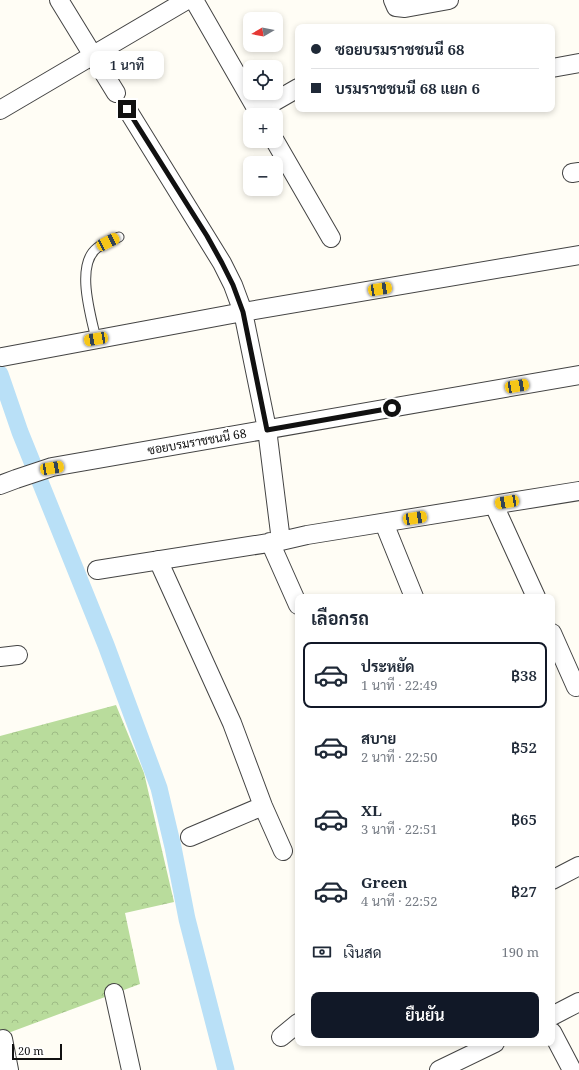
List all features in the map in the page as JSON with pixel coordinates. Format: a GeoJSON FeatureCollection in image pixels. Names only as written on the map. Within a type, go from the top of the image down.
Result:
{"type":"FeatureCollection","features":[{"type":"Feature","properties":{"kind":"street"},"geometry":{"type":"LineString","coordinates":[[60,0],[116,93]]}},
{"type":"Feature","properties":{"kind":"street"},"geometry":{"type":"LineString","coordinates":[[0,110],[187,0]]}},
{"type":"Feature","properties":{"kind":"street"},"geometry":{"type":"LineString","coordinates":[[194,0],[256,108]]}},
{"type":"Feature","properties":{"kind":"street"},"geometry":{"type":"LineString","coordinates":[[393,0],[396,7],[404,8],[449,0]]}},
{"type":"Feature","properties":{"kind":"street"},"geometry":{"type":"LineString","coordinates":[[555,67],[579,63]]}},
{"type":"Feature","properties":{"kind":"street"},"geometry":{"type":"LineString","coordinates":[[267,108],[295,90]]}},
{"type":"Feature","properties":{"kind":"street"},"geometry":{"type":"LineString","coordinates":[[127,109],[207,236],[233,285],[243,312],[267,430],[276,542],[295,596]]}},
{"type":"Feature","properties":{"kind":"street"},"geometry":{"type":"LineString","coordinates":[[279,148],[331,238]]}},
{"type":"Feature","properties":{"kind":"street"},"geometry":{"type":"LineString","coordinates":[[2,356],[243,312],[579,255]]}},
{"type":"Feature","properties":{"kind":"street","name":"ซอยบรมราชชนนี 68"},"geometry":{"type":"LineString","coordinates":[[8,482],[52,468],[579,375]]}},
{"type":"Feature","properties":{"kind":"street"},"geometry":{"type":"LineString","coordinates":[[97,570],[276,542],[315,534],[579,490]]}},
{"type":"Feature","properties":{"kind":"street"},"geometry":{"type":"LineString","coordinates":[[494,505],[535,594]]}},
{"type":"Feature","properties":{"kind":"street"},"geometry":{"type":"LineString","coordinates":[[384,523],[413,594]]}},
{"type":"Feature","properties":{"kind":"street"},"geometry":{"type":"LineString","coordinates":[[158,560],[232,723],[263,806],[283,851]]}},
{"type":"Feature","properties":{"kind":"street"},"geometry":{"type":"LineString","coordinates":[[555,641],[576,687]]}},
{"type":"Feature","properties":{"kind":"street"},"geometry":{"type":"LineString","coordinates":[[190,837],[263,806]]}},
{"type":"Feature","properties":{"kind":"street"},"geometry":{"type":"LineString","coordinates":[[555,878],[579,866]]}},
{"type":"Feature","properties":{"kind":"street"},"geometry":{"type":"LineString","coordinates":[[114,993],[131,1070]]}},
{"type":"Feature","properties":{"kind":"street"},"geometry":{"type":"LineString","coordinates":[[555,1014],[579,1002]]}},
{"type":"Feature","properties":{"kind":"street"},"geometry":{"type":"LineString","coordinates":[[281,1037],[295,1025]]}},
{"type":"Feature","properties":{"kind":"street"},"geometry":{"type":"LineString","coordinates":[[555,1038],[572,1070]]}},
{"type":"Feature","properties":{"kind":"street"},"geometry":{"type":"LineString","coordinates":[[2,1039],[9,1070]]}},
{"type":"Feature","properties":{"kind":"street"},"geometry":{"type":"LineString","coordinates":[[446,1068],[489,1046]]}},
{"type":"Feature","properties":{"kind":"lane"},"geometry":{"type":"LineString","coordinates":[[96,339],[87,299],[85,280],[89,256],[97,248],[119,237]]}},
{"type":"Feature","properties":{"kind":"green space"},"geometry":{"type":"Polygon","coordinates":[[[116,705],[144,773],[174,902],[125,913],[140,984],[0,1036],[0,736],[116,705]]]}},
{"type":"Feature","properties":{"kind":"waterway"},"geometry":{"type":"LineString","coordinates":[[0,374],[20,432],[106,645],[159,788],[173,847],[187,919],[226,1070]]}},
{"type":"Feature","properties":{"kind":"route"},"geometry":{"type":"LineString","coordinates":[[127,109],[207,236],[233,285],[243,312],[267,430],[392,408]]}}]}
